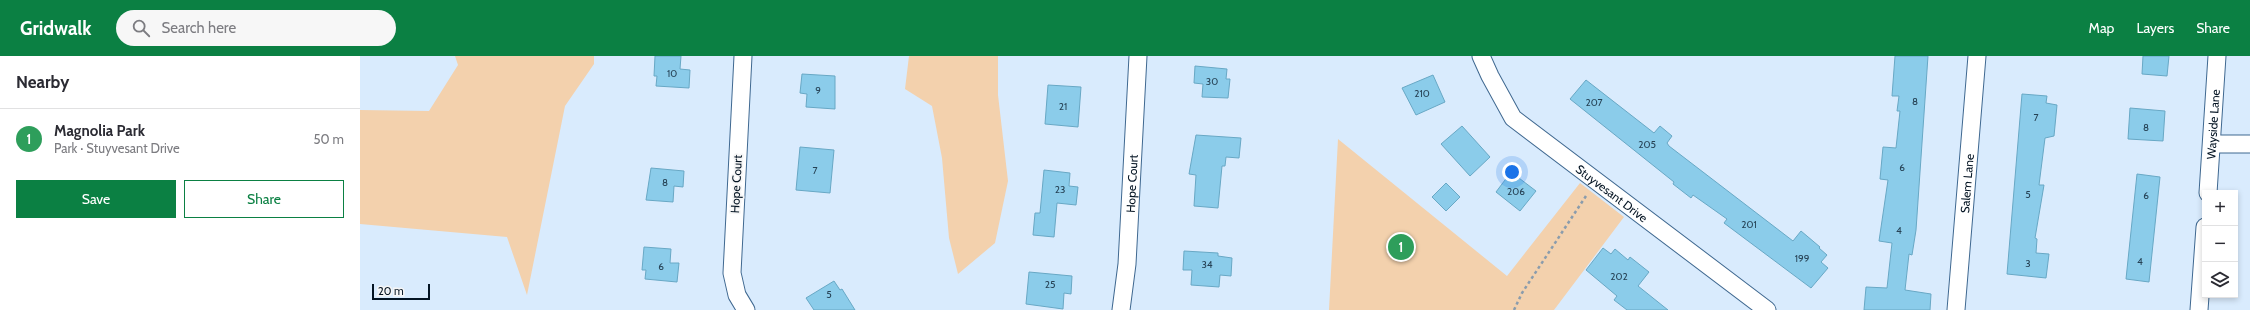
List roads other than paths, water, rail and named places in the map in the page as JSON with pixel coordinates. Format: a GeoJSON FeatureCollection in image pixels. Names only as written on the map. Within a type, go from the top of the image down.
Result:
{"type":"FeatureCollection","features":[{"type":"Feature","properties":{"kind":"street","name":"Hope Court"},"geometry":{"type":"LineString","coordinates":[[743,56],[732,273],[737,295],[746,310]]}},
{"type":"Feature","properties":{"kind":"street","name":"Hope Court"},"geometry":{"type":"LineString","coordinates":[[1122,310],[1127,264],[1138,56]]}},
{"type":"Feature","properties":{"kind":"street","name":"Stuyvesant Drive"},"geometry":{"type":"LineString","coordinates":[[1481,56],[1513,118],[1767,310]]}},
{"type":"Feature","properties":{"kind":"street","name":"Salem Lane"},"geometry":{"type":"LineString","coordinates":[[1956,310],[1977,56]]}},
{"type":"Feature","properties":{"kind":"street","name":"Wayside Lane"},"geometry":{"type":"LineString","coordinates":[[2208,190],[2213,144],[2217,56]]}},
{"type":"Feature","properties":{"kind":"street"},"geometry":{"type":"LineString","coordinates":[[2213,144],[2250,144]]}},
{"type":"Feature","properties":{"kind":"street"},"geometry":{"type":"LineString","coordinates":[[2199,310],[2202,262]]}},
{"type":"Feature","properties":{"kind":"place","name":"Magnolia Park"},"geometry":{"type":"Point","coordinates":[1401,247]}}]}
